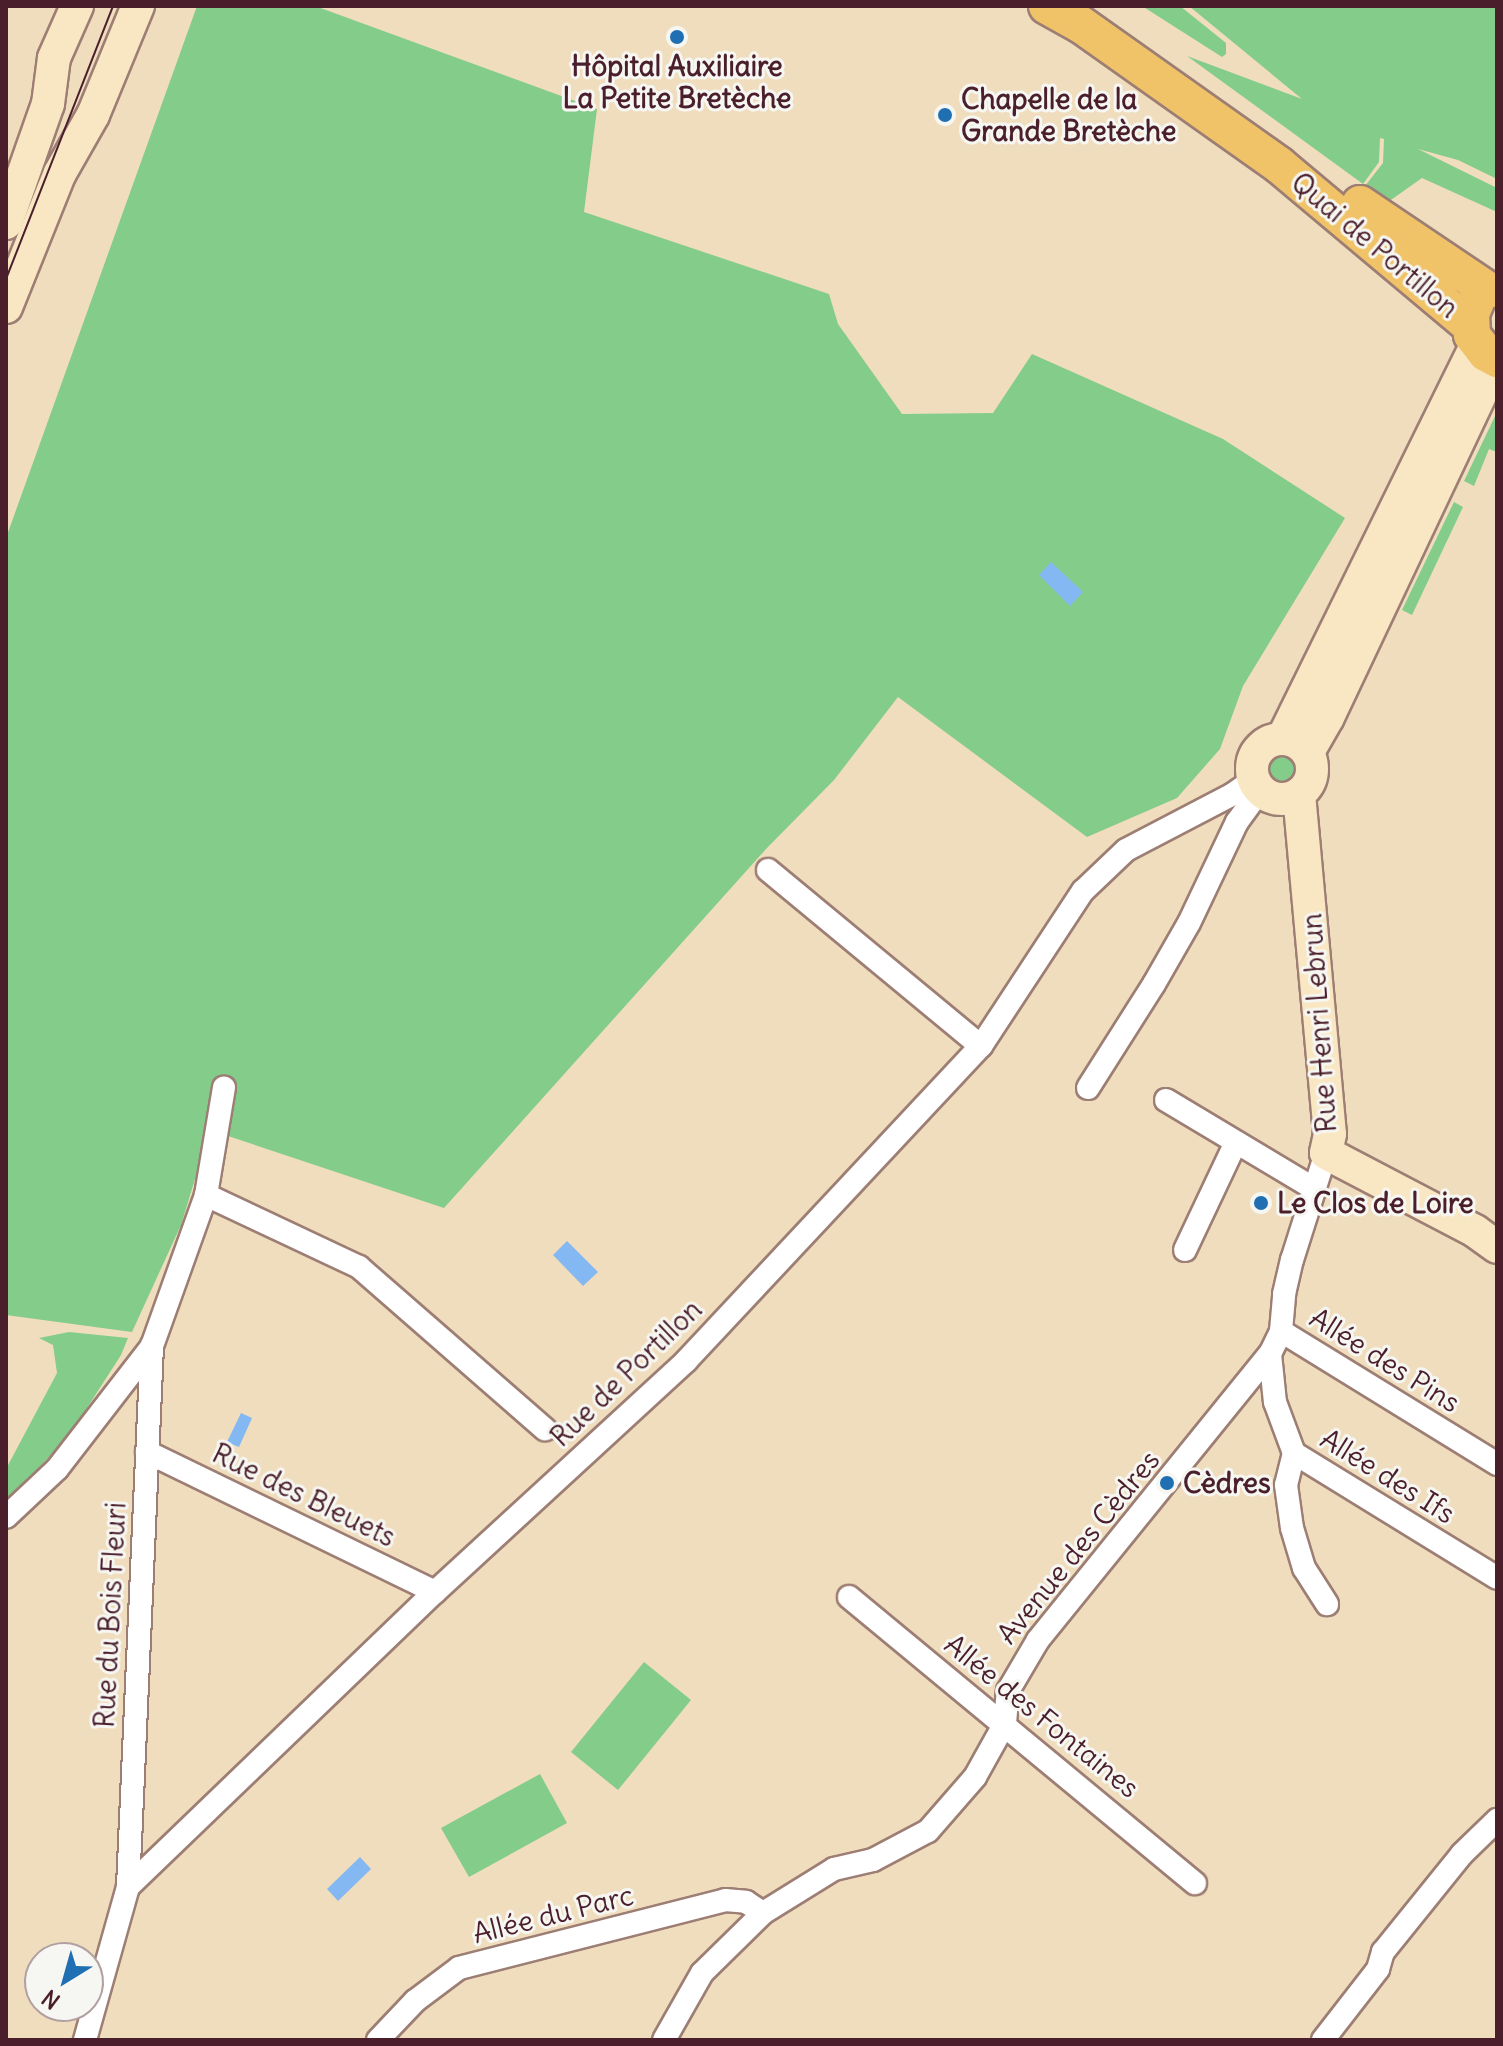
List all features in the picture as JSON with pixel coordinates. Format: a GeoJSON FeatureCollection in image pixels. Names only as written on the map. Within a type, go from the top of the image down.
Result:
{"type":"FeatureCollection","features":[{"type":"Feature","properties":{"kind":"main road","name":"Quai de Portillon"},"geometry":{"type":"LineString","coordinates":[[1047,6],[1080,24],[1279,165],[1485,347]]}},
{"type":"Feature","properties":{"kind":"main road","name":"Quai de Portillon"},"geometry":{"type":"LineString","coordinates":[[1279,165],[1354,200],[1493,288]]}},
{"type":"Feature","properties":{"kind":"main road"},"geometry":{"type":"LineString","coordinates":[[1485,347],[1474,305],[1493,288]]}},
{"type":"Feature","properties":{"kind":"street"},"geometry":{"type":"LineString","coordinates":[[6,223],[48,104],[54,58],[77,6]]}},
{"type":"Feature","properties":{"kind":"street"},"geometry":{"type":"LineString","coordinates":[[6,307],[60,173],[93,115],[138,6]]}},
{"type":"Feature","properties":{"kind":"street"},"geometry":{"type":"LineString","coordinates":[[1295,745],[1485,347]]}},
{"type":"Feature","properties":{"kind":"street"},"geometry":{"type":"LineString","coordinates":[[1264,743],[1295,745],[1312,761],[1311,780],[1299,794],[1283,799],[1257,785],[1251,770],[1257,750],[1264,743]]}},
{"type":"Feature","properties":{"kind":"street"},"geometry":{"type":"LineString","coordinates":[[1088,1088],[1189,923],[1257,785]]}},
{"type":"Feature","properties":{"kind":"street","name":"Rue de Portillon"},"geometry":{"type":"LineString","coordinates":[[128,1887],[435,1592],[686,1361],[981,1046],[1083,891],[1126,850],[1233,794],[1257,785]]}},
{"type":"Feature","properties":{"kind":"street","name":"Rue Henri Lebrun"},"geometry":{"type":"LineString","coordinates":[[1299,794],[1330,1134],[1326,1153],[1475,1231],[1497,1247]]}},
{"type":"Feature","properties":{"kind":"street"},"geometry":{"type":"LineString","coordinates":[[768,870],[981,1046]]}},
{"type":"Feature","properties":{"kind":"street"},"geometry":{"type":"LineString","coordinates":[[6,1517],[57,1469],[152,1346],[206,1195],[224,1088]]}},
{"type":"Feature","properties":{"kind":"street"},"geometry":{"type":"LineString","coordinates":[[1166,1100],[1315,1189]]}},
{"type":"Feature","properties":{"kind":"street"},"geometry":{"type":"LineString","coordinates":[[1185,1250],[1236,1142]]}},
{"type":"Feature","properties":{"kind":"street","name":"Avenue des Cèdres"},"geometry":{"type":"LineString","coordinates":[[664,2040],[702,1973],[763,1913],[834,1869],[873,1860],[928,1831],[975,1777],[1005,1723],[1008,1691],[1038,1640],[1270,1354],[1281,1331],[1284,1294],[1326,1153]]}},
{"type":"Feature","properties":{"kind":"street"},"geometry":{"type":"LineString","coordinates":[[206,1195],[359,1267],[545,1429]]}},
{"type":"Feature","properties":{"kind":"street","name":"Allée des Pins"},"geometry":{"type":"LineString","coordinates":[[1281,1331],[1497,1464]]}},
{"type":"Feature","properties":{"kind":"street","name":"Rue du Bois Fleuri"},"geometry":{"type":"LineString","coordinates":[[128,1887],[152,1346]]}},
{"type":"Feature","properties":{"kind":"street","name":"Allée des Ifs"},"geometry":{"type":"LineString","coordinates":[[1270,1354],[1275,1402],[1294,1453],[1497,1578]]}},
{"type":"Feature","properties":{"kind":"street","name":"Rue des Bleuets"},"geometry":{"type":"LineString","coordinates":[[147,1452],[435,1592]]}},
{"type":"Feature","properties":{"kind":"street"},"geometry":{"type":"LineString","coordinates":[[1294,1453],[1286,1485],[1292,1528],[1304,1568],[1327,1604]]}},
{"type":"Feature","properties":{"kind":"street","name":"Allée des Fontaines"},"geometry":{"type":"LineString","coordinates":[[849,1597],[1195,1883]]}},
{"type":"Feature","properties":{"kind":"street"},"geometry":{"type":"LineString","coordinates":[[1323,2040],[1378,1969],[1383,1952],[1462,1854],[1497,1820]]}},
{"type":"Feature","properties":{"kind":"street"},"geometry":{"type":"LineString","coordinates":[[85,2040],[128,1887]]}},
{"type":"Feature","properties":{"kind":"street","name":"Allée du Parc"},"geometry":{"type":"LineString","coordinates":[[378,2040],[415,2001],[459,1968],[725,1900],[746,1902],[763,1913]]}},
{"type":"Feature","properties":{"kind":"green space"},"geometry":{"type":"Polygon","coordinates":[[[197,6],[315,6],[597,109],[584,212],[829,294],[838,324],[902,414],[993,413],[1032,354],[1223,439],[1345,518],[1243,686],[1220,749],[1177,798],[1087,837],[898,697],[834,780],[766,849],[444,1208],[210,1130],[181,1225],[132,1332],[6,1315],[6,538],[197,6]]]}},
{"type":"Feature","properties":{"kind":"green space"},"geometry":{"type":"Polygon","coordinates":[[[1142,6],[1180,6],[1226,43],[1226,54],[1222,57],[1142,6]]]}},
{"type":"Feature","properties":{"kind":"green space"},"geometry":{"type":"Polygon","coordinates":[[[1189,6],[1497,6],[1497,179],[1458,160],[1418,149],[1497,188],[1497,212],[1422,178],[1388,202],[1365,186],[1383,163],[1384,139],[1380,138],[1379,162],[1363,184],[1187,56],[1302,99],[1189,6]]]}},
{"type":"Feature","properties":{"kind":"green space"},"geometry":{"type":"Polygon","coordinates":[[[1497,412],[1497,452],[1489,449],[1474,486],[1464,481],[1497,412]]]}},
{"type":"Feature","properties":{"kind":"green space"},"geometry":{"type":"Polygon","coordinates":[[[1454,502],[1463,507],[1412,615],[1402,610],[1454,502]]]}},
{"type":"Feature","properties":{"kind":"green space"},"geometry":{"type":"Polygon","coordinates":[[[1282,748],[1297,754],[1303,769],[1297,784],[1282,790],[1267,784],[1261,769],[1267,754],[1282,748]]]}},
{"type":"Feature","properties":{"kind":"green space"},"geometry":{"type":"Polygon","coordinates":[[[69,1332],[128,1338],[121,1355],[69,1436],[6,1502],[6,1469],[57,1373],[53,1345],[39,1338],[69,1332]]]}},
{"type":"Feature","properties":{"kind":"green space"},"geometry":{"type":"Polygon","coordinates":[[[644,1662],[691,1700],[618,1790],[571,1752],[644,1662]]]}},
{"type":"Feature","properties":{"kind":"green space"},"geometry":{"type":"Polygon","coordinates":[[[540,1774],[567,1823],[469,1877],[441,1828],[540,1774]]]}},
{"type":"Feature","properties":{"kind":"water"},"geometry":{"type":"Polygon","coordinates":[[[1051,562],[1083,592],[1070,606],[1039,575],[1051,562]]]}},
{"type":"Feature","properties":{"kind":"water"},"geometry":{"type":"Polygon","coordinates":[[[567,1241],[598,1272],[583,1286],[553,1255],[567,1241]]]}},
{"type":"Feature","properties":{"kind":"water"},"geometry":{"type":"Polygon","coordinates":[[[241,1413],[252,1418],[239,1447],[227,1442],[241,1413]]]}},
{"type":"Feature","properties":{"kind":"water"},"geometry":{"type":"Polygon","coordinates":[[[360,1857],[371,1869],[338,1901],[327,1889],[360,1857]]]}},
{"type":"Feature","properties":{"kind":"tram line"},"geometry":{"type":"LineString","coordinates":[[6,279],[113,6]]}},
{"type":"Feature","properties":{"kind":"place","name":"Hôpital Auxiliaire La Petite Bretèche"},"geometry":{"type":"Point","coordinates":[677,37]}},
{"type":"Feature","properties":{"kind":"place","name":"Chapelle de la Grande Bretèche"},"geometry":{"type":"Point","coordinates":[945,115]}},
{"type":"Feature","properties":{"kind":"place","name":"Le Clos de Loire"},"geometry":{"type":"Point","coordinates":[1261,1203]}},
{"type":"Feature","properties":{"kind":"place","name":"Cèdres"},"geometry":{"type":"Point","coordinates":[1167,1483]}}]}
